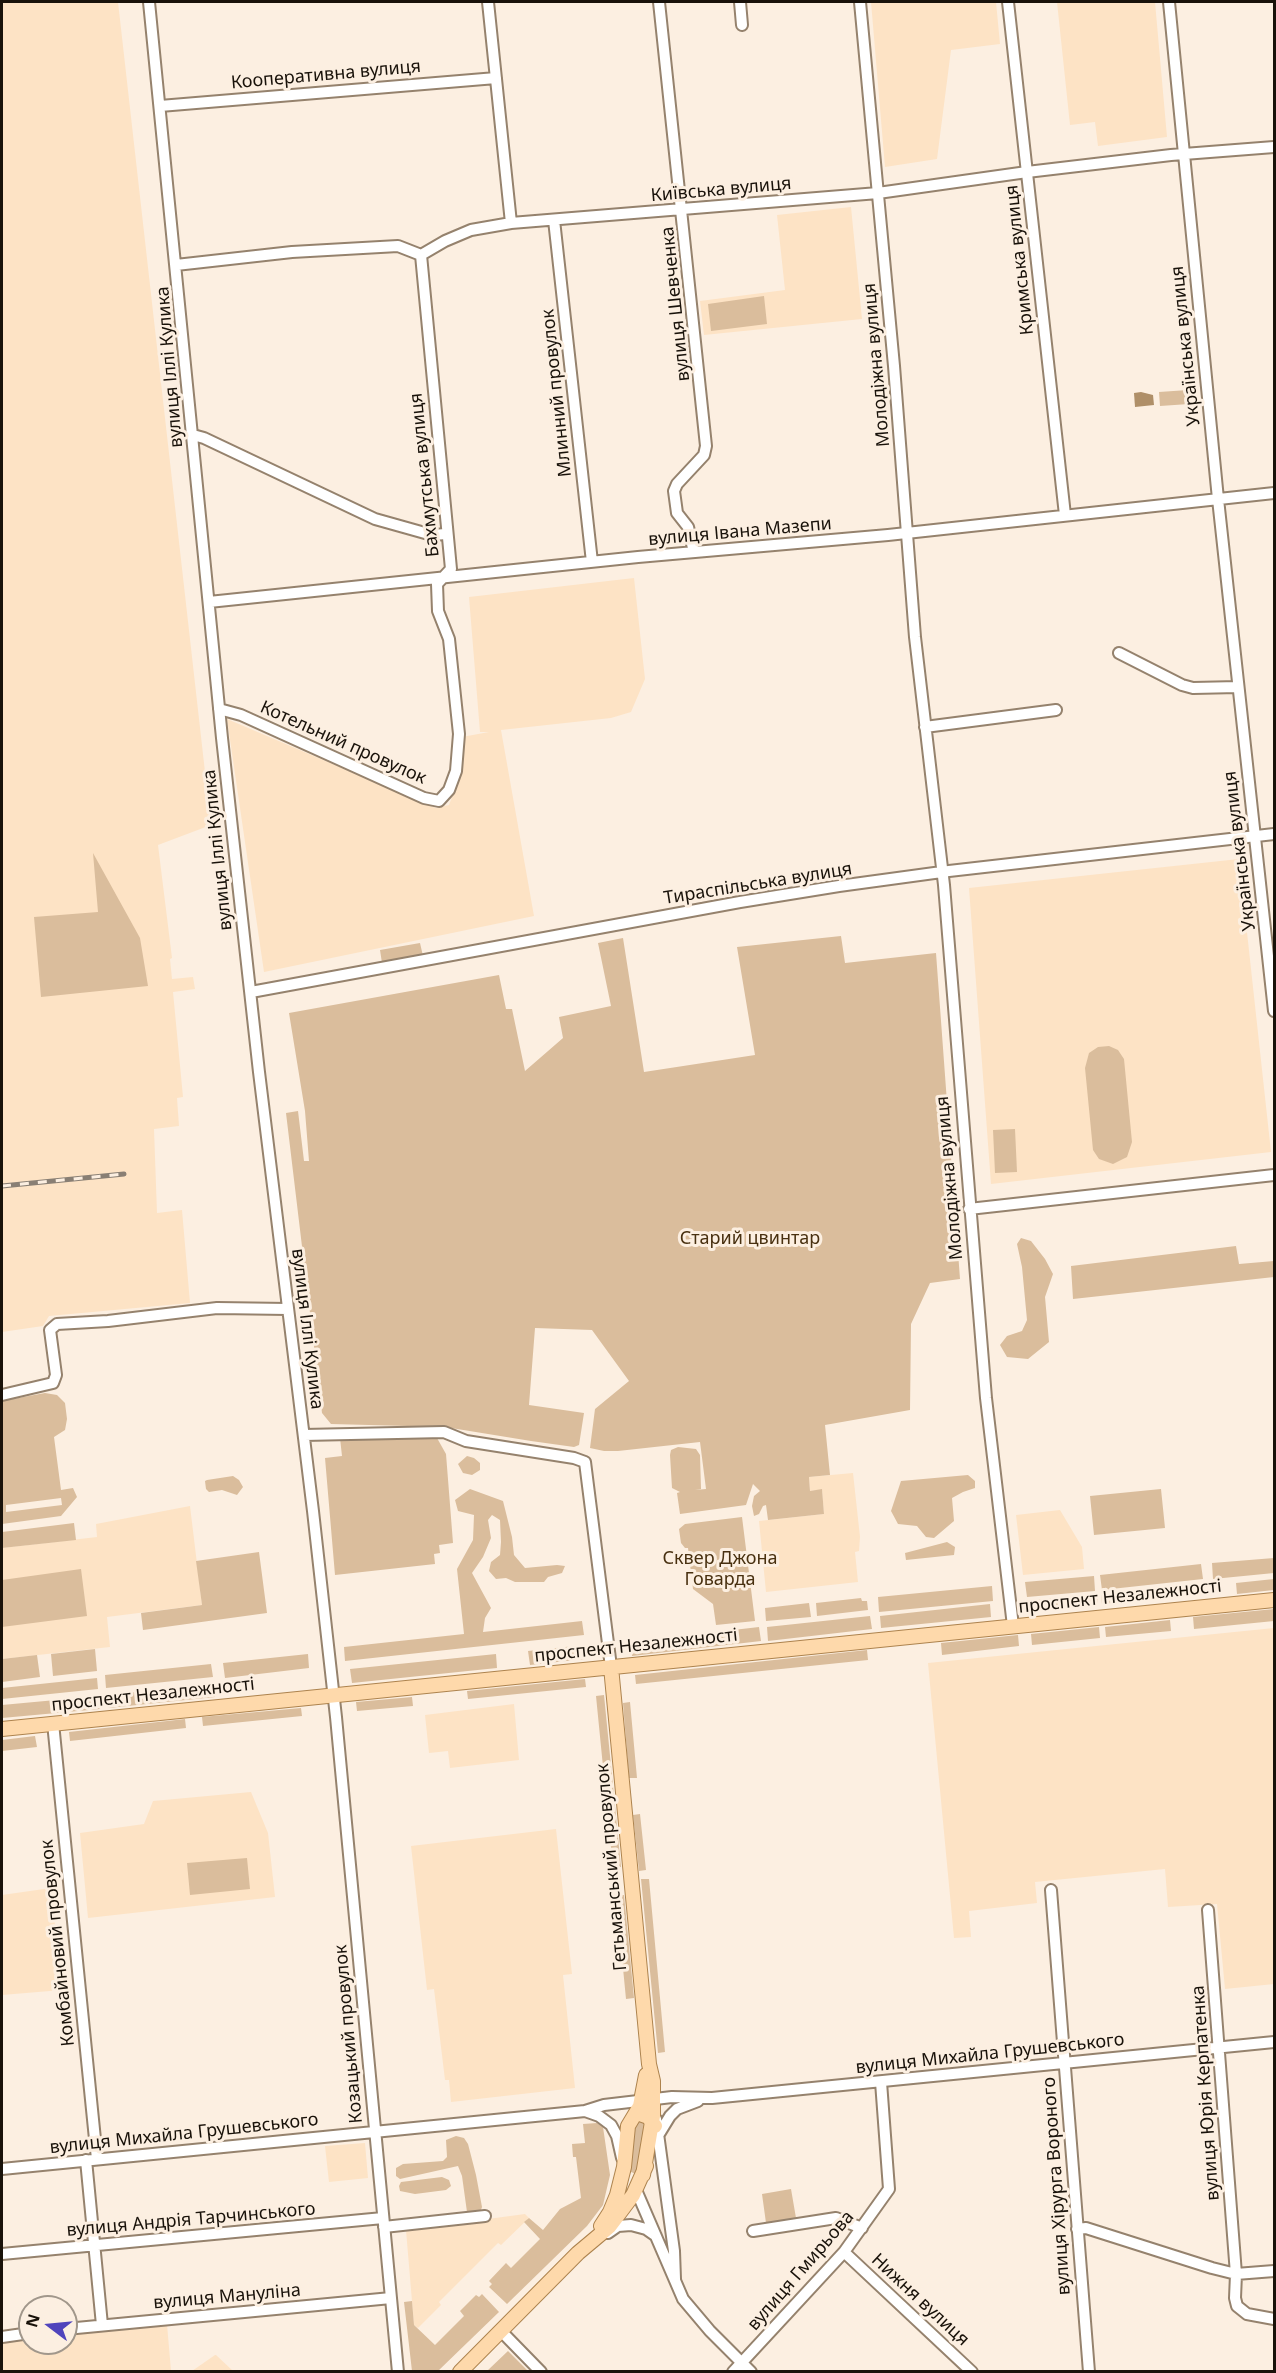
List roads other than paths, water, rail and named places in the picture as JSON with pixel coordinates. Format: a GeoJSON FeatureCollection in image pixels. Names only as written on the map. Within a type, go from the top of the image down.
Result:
{"type":"FeatureCollection","features":[{"type":"Feature","properties":{"kind":"main road","name":"проспект Незалежності"},"geometry":{"type":"LineString","coordinates":[[2,1729],[1275,1600]]}},
{"type":"Feature","properties":{"kind":"main road","name":"Гетьманський провулок"},"geometry":{"type":"LineString","coordinates":[[611,1667],[649,2064],[645,2097]]}},
{"type":"Feature","properties":{"kind":"main road"},"geometry":{"type":"LineString","coordinates":[[460,2372],[578,2253],[614,2222],[636,2190],[643,2175],[655,2128],[645,2097]]}},
{"type":"Feature","properties":{"kind":"main road"},"geometry":{"type":"LineString","coordinates":[[578,2253],[610,2212],[626,2171],[628,2126],[645,2097]]}},
{"type":"Feature","properties":{"kind":"main road"},"geometry":{"type":"LineString","coordinates":[[626,2171],[637,2178],[643,2175]]}},
{"type":"Feature","properties":{"kind":"main road"},"geometry":{"type":"LineString","coordinates":[[626,2171],[636,2190]]}},
{"type":"Feature","properties":{"kind":"street","name":"вулиця Іллі Кулика"},"geometry":{"type":"LineString","coordinates":[[149,2],[219,709],[333,1694]]}},
{"type":"Feature","properties":{"kind":"street"},"geometry":{"type":"LineString","coordinates":[[488,2],[511,223]]}},
{"type":"Feature","properties":{"kind":"street","name":"вулиця Шевченка"},"geometry":{"type":"LineString","coordinates":[[659,2],[706,446],[704,455],[676,484],[674,502],[677,513],[688,527],[694,552]]}},
{"type":"Feature","properties":{"kind":"street"},"geometry":{"type":"LineString","coordinates":[[740,2],[742,25]]}},
{"type":"Feature","properties":{"kind":"street","name":"Молодіжна вулиця"},"geometry":{"type":"LineString","coordinates":[[860,2],[879,193],[906,534],[942,872],[986,1398],[1013,1626]]}},
{"type":"Feature","properties":{"kind":"street","name":"Кримська вулиця"},"geometry":{"type":"LineString","coordinates":[[1008,2],[1065,516]]}},
{"type":"Feature","properties":{"kind":"street","name":"Українська вулиця"},"geometry":{"type":"LineString","coordinates":[[1169,2],[1218,499],[1275,1011]]}},
{"type":"Feature","properties":{"kind":"street","name":"Кооперативна вулиця"},"geometry":{"type":"LineString","coordinates":[[160,106],[496,78]]}},
{"type":"Feature","properties":{"kind":"street","name":"Київська вулиця"},"geometry":{"type":"LineString","coordinates":[[421,255],[471,230],[511,223],[682,211],[879,193],[1183,153],[1275,147]]}},
{"type":"Feature","properties":{"kind":"street","name":"Млинний провулок"},"geometry":{"type":"LineString","coordinates":[[554,220],[592,562]]}},
{"type":"Feature","properties":{"kind":"street"},"geometry":{"type":"LineString","coordinates":[[176,265],[292,252],[398,246],[421,255]]}},
{"type":"Feature","properties":{"kind":"street","name":"Бахмутська вулиця"},"geometry":{"type":"LineString","coordinates":[[421,255],[451,569],[437,584],[438,611],[449,639],[459,734],[456,771],[449,790]]}},
{"type":"Feature","properties":{"kind":"street"},"geometry":{"type":"LineString","coordinates":[[193,435],[204,438],[375,519],[432,535],[446,534]]}},
{"type":"Feature","properties":{"kind":"street","name":"вулиця Івана Мазепи"},"geometry":{"type":"LineString","coordinates":[[209,602],[694,552],[906,534],[1275,493]]}},
{"type":"Feature","properties":{"kind":"street"},"geometry":{"type":"LineString","coordinates":[[1119,653],[1182,685],[1193,688],[1238,687]]}},
{"type":"Feature","properties":{"kind":"street","name":"Котельний провулок"},"geometry":{"type":"LineString","coordinates":[[219,709],[241,715],[424,798],[439,801],[449,790]]}},
{"type":"Feature","properties":{"kind":"street"},"geometry":{"type":"LineString","coordinates":[[925,727],[1056,710]]}},
{"type":"Feature","properties":{"kind":"street","name":"Тираспільська вулиця"},"geometry":{"type":"LineString","coordinates":[[251,992],[740,902],[942,872],[1275,834]]}},
{"type":"Feature","properties":{"kind":"street"},"geometry":{"type":"LineString","coordinates":[[969,1209],[1275,1175]]}},
{"type":"Feature","properties":{"kind":"street"},"geometry":{"type":"LineString","coordinates":[[2,1395],[53,1383],[56,1375],[50,1330],[57,1324],[108,1321],[217,1308],[288,1309]]}},
{"type":"Feature","properties":{"kind":"street"},"geometry":{"type":"LineString","coordinates":[[304,1435],[444,1432],[466,1441],[574,1458],[585,1462],[611,1667]]}},
{"type":"Feature","properties":{"kind":"street","name":"Козацький провулок"},"geometry":{"type":"LineString","coordinates":[[333,1694],[398,2372]]}},
{"type":"Feature","properties":{"kind":"street","name":"Комбайновий провулок"},"geometry":{"type":"LineString","coordinates":[[53,1723],[97,2159]]}},
{"type":"Feature","properties":{"kind":"street","name":"вулиця Хірурга Вороного"},"geometry":{"type":"LineString","coordinates":[[1051,1890],[1089,2372]]}},
{"type":"Feature","properties":{"kind":"street","name":"вулиця Юрія Керпатенка"},"geometry":{"type":"LineString","coordinates":[[1208,1910],[1236,2274],[1235,2298],[1237,2306],[1247,2314],[1275,2319]]}},
{"type":"Feature","properties":{"kind":"street","name":"вулиця Михайла Грушевського"},"geometry":{"type":"LineString","coordinates":[[2,2169],[374,2130],[585,2111],[645,2097],[672,2097],[688,2101],[1275,2042]]}},
{"type":"Feature","properties":{"kind":"street","name":"вулиця Гмирьова"},"geometry":{"type":"LineString","coordinates":[[733,2372],[844,2252],[889,2189],[881,2082]]}},
{"type":"Feature","properties":{"kind":"street"},"geometry":{"type":"LineString","coordinates":[[645,2097],[661,2092],[672,2097]]}},
{"type":"Feature","properties":{"kind":"street"},"geometry":{"type":"LineString","coordinates":[[645,2097],[688,2101]]}},
{"type":"Feature","properties":{"kind":"street"},"geometry":{"type":"LineString","coordinates":[[675,2280],[672,2236],[655,2128],[688,2101]]}},
{"type":"Feature","properties":{"kind":"street"},"geometry":{"type":"LineString","coordinates":[[585,2111],[599,2116],[611,2125],[617,2136],[626,2171]]}},
{"type":"Feature","properties":{"kind":"street"},"geometry":{"type":"LineString","coordinates":[[86,2160],[102,2325]]}},
{"type":"Feature","properties":{"kind":"street"},"geometry":{"type":"LineString","coordinates":[[636,2190],[659,2239],[668,2266],[692,2312],[751,2372]]}},
{"type":"Feature","properties":{"kind":"street","name":"вулиця Андрія Тарчинського"},"geometry":{"type":"LineString","coordinates":[[2,2254],[383,2222],[485,2216]]}},
{"type":"Feature","properties":{"kind":"street"},"geometry":{"type":"LineString","coordinates":[[753,2230],[836,2218],[862,2228]]}},
{"type":"Feature","properties":{"kind":"street"},"geometry":{"type":"LineString","coordinates":[[578,2253],[590,2249],[611,2230],[624,2225],[646,2229],[659,2239]]}},
{"type":"Feature","properties":{"kind":"street"},"geometry":{"type":"LineString","coordinates":[[1077,2229],[1086,2228],[1236,2274],[1275,2271]]}},
{"type":"Feature","properties":{"kind":"street","name":"Нижня вулиця"},"geometry":{"type":"LineString","coordinates":[[844,2252],[972,2372]]}},
{"type":"Feature","properties":{"kind":"street","name":"вулиця Мануліна"},"geometry":{"type":"LineString","coordinates":[[78,2328],[391,2298]]}},
{"type":"Feature","properties":{"kind":"street"},"geometry":{"type":"LineString","coordinates":[[501,2331],[541,2372]]}},
{"type":"Feature","properties":{"kind":"street"},"geometry":{"type":"LineString","coordinates":[[2,2337],[18,2335]]}},
{"type":"Feature","properties":{"kind":"railway"},"geometry":{"type":"LineString","coordinates":[[2,1186],[124,1174]]}},
{"type":"Feature","properties":{"kind":"park label","name":"Старий цвинтар"},"geometry":{"type":"Point","coordinates":[750,1239]}},
{"type":"Feature","properties":{"kind":"park label","name":"Сквер Джона Говарда"},"geometry":{"type":"Point","coordinates":[720,1569]}}]}
